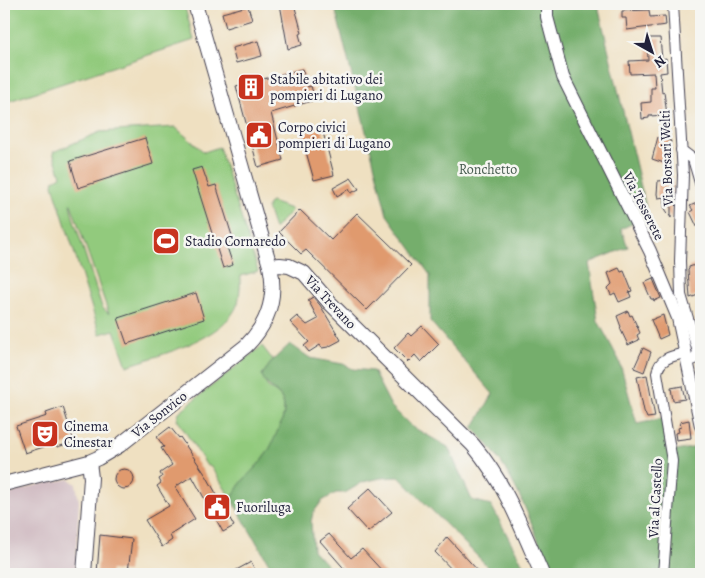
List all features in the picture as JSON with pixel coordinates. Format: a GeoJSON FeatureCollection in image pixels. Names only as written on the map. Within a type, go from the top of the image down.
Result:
{"type":"FeatureCollection","features":[{"type":"Feature","properties":{"kind":"main road"},"geometry":{"type":"LineString","coordinates":[[195,4],[270,266]]}},
{"type":"Feature","properties":{"kind":"main road","name":"Via Sonvico"},"geometry":{"type":"LineString","coordinates":[[4,484],[89,462],[107,454],[230,360],[252,340],[265,321],[270,308],[273,290],[270,266]]}},
{"type":"Feature","properties":{"kind":"main road","name":"Via Trevano"},"geometry":{"type":"LineString","coordinates":[[270,266],[289,266],[300,270],[307,276],[330,303],[473,445],[491,468],[504,490],[542,574]]}},
{"type":"Feature","properties":{"kind":"main road"},"geometry":{"type":"LineString","coordinates":[[84,574],[91,478],[89,462]]}},
{"type":"Feature","properties":{"kind":"street","name":"Via Tesserete"},"geometry":{"type":"LineString","coordinates":[[547,4],[547,17],[563,77],[650,251],[678,318],[701,426]]}},
{"type":"Feature","properties":{"kind":"street","name":"Via Borsari Welti"},"geometry":{"type":"LineString","coordinates":[[670,6],[683,175],[680,261],[681,295],[698,352],[695,358],[686,357]]}},
{"type":"Feature","properties":{"kind":"street"},"geometry":{"type":"LineString","coordinates":[[681,150],[693,159],[701,186]]}},
{"type":"Feature","properties":{"kind":"street","name":"Via al Castello"},"geometry":{"type":"LineString","coordinates":[[664,574],[672,468],[670,442],[657,374],[660,363],[664,360],[686,357]]}},
{"type":"Feature","properties":{"kind":"shaded area"},"geometry":{"type":"Polygon","coordinates":[[[69,479],[76,484],[79,501],[75,574],[4,574],[4,496],[37,485],[69,479]]]}},
{"type":"Feature","properties":{"kind":"green space"},"geometry":{"type":"Polygon","coordinates":[[[4,4],[184,4],[194,40],[6,102],[9,112],[4,114],[4,4]]]}},
{"type":"Feature","properties":{"kind":"green space","name":"Ronchetto"},"geometry":{"type":"Polygon","coordinates":[[[334,4],[600,4],[599,10],[648,216],[621,229],[628,247],[589,263],[598,321],[619,360],[637,424],[665,418],[671,452],[701,446],[701,574],[551,574],[511,478],[488,444],[473,428],[493,394],[430,321],[430,275],[387,215],[334,4]]]}},
{"type":"Feature","properties":{"kind":"green space","name":"Stadio Cornaredo"},"geometry":{"type":"Polygon","coordinates":[[[175,127],[204,152],[219,147],[258,271],[241,276],[238,303],[231,316],[220,326],[190,344],[127,366],[114,330],[100,334],[53,185],[54,180],[61,176],[53,152],[100,132],[175,127]],[[71,204],[73,217],[102,307],[109,314],[71,204]]]}},
{"type":"Feature","properties":{"kind":"green space"},"geometry":{"type":"Polygon","coordinates":[[[271,202],[291,209],[274,229],[267,208],[271,202]]]}},
{"type":"Feature","properties":{"kind":"green space"},"geometry":{"type":"Polygon","coordinates":[[[290,344],[310,358],[343,364],[353,369],[373,371],[391,406],[411,426],[448,447],[472,500],[491,505],[528,574],[495,574],[399,477],[363,482],[345,493],[336,493],[322,501],[313,513],[311,522],[313,550],[335,574],[275,574],[232,500],[243,480],[267,453],[281,423],[284,409],[283,401],[267,384],[262,375],[273,360],[290,344]]]}},
{"type":"Feature","properties":{"kind":"green space"},"geometry":{"type":"Polygon","coordinates":[[[262,346],[273,360],[262,375],[267,386],[282,399],[284,414],[270,448],[263,459],[243,480],[232,500],[211,466],[207,466],[177,419],[179,412],[262,346]]]}},
{"type":"Feature","properties":{"kind":"building"},"geometry":{"type":"Polygon","coordinates":[[[280,4],[294,4],[302,33],[299,34],[302,45],[288,49],[280,4]]]}},
{"type":"Feature","properties":{"kind":"building"},"geometry":{"type":"Polygon","coordinates":[[[248,6],[252,20],[226,28],[222,13],[248,6]]]}},
{"type":"Feature","properties":{"kind":"building"},"geometry":{"type":"Polygon","coordinates":[[[649,10],[650,17],[665,16],[666,25],[627,30],[626,18],[622,18],[622,11],[649,10]]]}},
{"type":"Feature","properties":{"kind":"building"},"geometry":{"type":"Polygon","coordinates":[[[647,38],[660,38],[662,59],[666,58],[667,72],[660,73],[667,115],[649,116],[649,118],[642,119],[641,103],[651,102],[651,88],[655,88],[654,73],[630,74],[629,61],[648,60],[647,38]]]}},
{"type":"Feature","properties":{"kind":"building"},"geometry":{"type":"Polygon","coordinates":[[[258,41],[262,56],[236,63],[232,48],[258,41]]]}},
{"type":"Feature","properties":{"kind":"building"},"geometry":{"type":"Polygon","coordinates":[[[302,69],[308,87],[311,86],[315,100],[271,113],[283,160],[258,167],[236,86],[302,69]]]}},
{"type":"Feature","properties":{"kind":"building"},"geometry":{"type":"Polygon","coordinates":[[[322,128],[334,175],[314,180],[301,134],[322,128]]]}},
{"type":"Feature","properties":{"kind":"building"},"geometry":{"type":"Polygon","coordinates":[[[658,137],[671,141],[667,164],[652,159],[658,137]]]}},
{"type":"Feature","properties":{"kind":"building"},"geometry":{"type":"Polygon","coordinates":[[[145,138],[153,164],[78,188],[70,161],[145,138]]]}},
{"type":"Feature","properties":{"kind":"building"},"geometry":{"type":"Polygon","coordinates":[[[202,167],[209,187],[216,185],[234,242],[226,244],[233,265],[223,268],[192,170],[202,167]]]}},
{"type":"Feature","properties":{"kind":"building"},"geometry":{"type":"Polygon","coordinates":[[[351,178],[359,189],[351,193],[349,189],[337,196],[333,188],[351,178]]]}},
{"type":"Feature","properties":{"kind":"building"},"geometry":{"type":"Polygon","coordinates":[[[658,181],[673,181],[671,218],[664,207],[665,197],[658,198],[657,194],[658,181]]]}},
{"type":"Feature","properties":{"kind":"building"},"geometry":{"type":"Polygon","coordinates":[[[701,201],[701,235],[690,212],[693,210],[690,206],[701,201]]]}},
{"type":"Feature","properties":{"kind":"building"},"geometry":{"type":"Polygon","coordinates":[[[300,210],[331,240],[357,213],[411,265],[367,310],[306,250],[301,254],[279,232],[300,210]]]}},
{"type":"Feature","properties":{"kind":"building"},"geometry":{"type":"Polygon","coordinates":[[[695,265],[701,282],[699,284],[701,294],[690,298],[688,270],[689,267],[695,265]]]}},
{"type":"Feature","properties":{"kind":"building"},"geometry":{"type":"Polygon","coordinates":[[[619,268],[621,272],[624,271],[632,291],[629,292],[631,297],[619,302],[615,293],[611,295],[608,288],[612,284],[608,273],[619,268]]]}},
{"type":"Feature","properties":{"kind":"building"},"geometry":{"type":"Polygon","coordinates":[[[653,279],[661,298],[654,301],[651,299],[644,283],[653,279]]]}},
{"type":"Feature","properties":{"kind":"building"},"geometry":{"type":"Polygon","coordinates":[[[196,293],[204,319],[127,344],[118,318],[196,293]]]}},
{"type":"Feature","properties":{"kind":"building"},"geometry":{"type":"Polygon","coordinates":[[[313,297],[320,305],[341,340],[328,347],[322,348],[320,345],[309,352],[304,346],[309,342],[290,322],[297,316],[307,325],[318,319],[308,300],[313,297]]]}},
{"type":"Feature","properties":{"kind":"building"},"geometry":{"type":"Polygon","coordinates":[[[628,311],[630,316],[632,315],[640,333],[637,335],[639,340],[628,345],[617,316],[628,311]]]}},
{"type":"Feature","properties":{"kind":"building"},"geometry":{"type":"Polygon","coordinates":[[[663,315],[668,335],[659,339],[651,320],[663,315]]]}},
{"type":"Feature","properties":{"kind":"building"},"geometry":{"type":"Polygon","coordinates":[[[422,326],[439,344],[421,362],[415,355],[408,362],[394,348],[408,333],[411,336],[422,326]]]}},
{"type":"Feature","properties":{"kind":"building"},"geometry":{"type":"Polygon","coordinates":[[[643,348],[651,352],[644,372],[634,368],[643,348]]]}},
{"type":"Feature","properties":{"kind":"building"},"geometry":{"type":"Polygon","coordinates":[[[647,375],[655,417],[647,418],[637,377],[647,375]]]}},
{"type":"Feature","properties":{"kind":"building"},"geometry":{"type":"Polygon","coordinates":[[[682,386],[685,399],[673,401],[671,388],[682,386]]]}},
{"type":"Feature","properties":{"kind":"building","name":"Cinema Cinestar"},"geometry":{"type":"Polygon","coordinates":[[[63,407],[74,442],[57,447],[56,443],[25,453],[16,426],[47,416],[46,413],[63,407]]]}},
{"type":"Feature","properties":{"kind":"building"},"geometry":{"type":"Polygon","coordinates":[[[689,420],[691,438],[676,440],[675,433],[679,432],[680,422],[689,420]]]}},
{"type":"Feature","properties":{"kind":"building"},"geometry":{"type":"Polygon","coordinates":[[[170,427],[180,437],[207,477],[234,526],[223,532],[192,476],[175,487],[195,519],[170,535],[172,540],[162,547],[145,520],[169,506],[157,486],[161,483],[159,479],[162,477],[160,473],[172,465],[161,448],[164,447],[157,437],[170,427]]]}},
{"type":"Feature","properties":{"kind":"building"},"geometry":{"type":"Polygon","coordinates":[[[124,469],[131,472],[134,479],[131,486],[124,489],[117,486],[114,479],[117,472],[124,469]]]}},
{"type":"Feature","properties":{"kind":"building"},"geometry":{"type":"Polygon","coordinates":[[[370,488],[392,512],[368,532],[347,509],[370,488]]]}},
{"type":"Feature","properties":{"kind":"building"},"geometry":{"type":"Polygon","coordinates":[[[329,534],[351,558],[362,549],[385,574],[349,574],[320,541],[329,534]]]}},
{"type":"Feature","properties":{"kind":"building"},"geometry":{"type":"Polygon","coordinates":[[[100,535],[132,539],[128,572],[111,570],[110,574],[97,573],[100,535]]]}},
{"type":"Feature","properties":{"kind":"building"},"geometry":{"type":"Polygon","coordinates":[[[447,537],[481,574],[456,574],[435,552],[447,537]]]}},
{"type":"Feature","properties":{"kind":"building"},"geometry":{"type":"Polygon","coordinates":[[[251,562],[257,574],[229,574],[251,562]]]}},
{"type":"Feature","properties":{"kind":"place","name":"Stabile abitativo dei pompieri di Lugano"},"geometry":{"type":"Point","coordinates":[251,87]}},
{"type":"Feature","properties":{"kind":"place","name":"Corpo civici pompieri di Lugano"},"geometry":{"type":"Point","coordinates":[259,135]}},
{"type":"Feature","properties":{"kind":"place","name":"Stadio Cornaredo"},"geometry":{"type":"Point","coordinates":[166,241]}},
{"type":"Feature","properties":{"kind":"place","name":"Cinema Cinestar"},"geometry":{"type":"Point","coordinates":[45,434]}},
{"type":"Feature","properties":{"kind":"place","name":"Fuoriluga"},"geometry":{"type":"Point","coordinates":[217,507]}}]}
